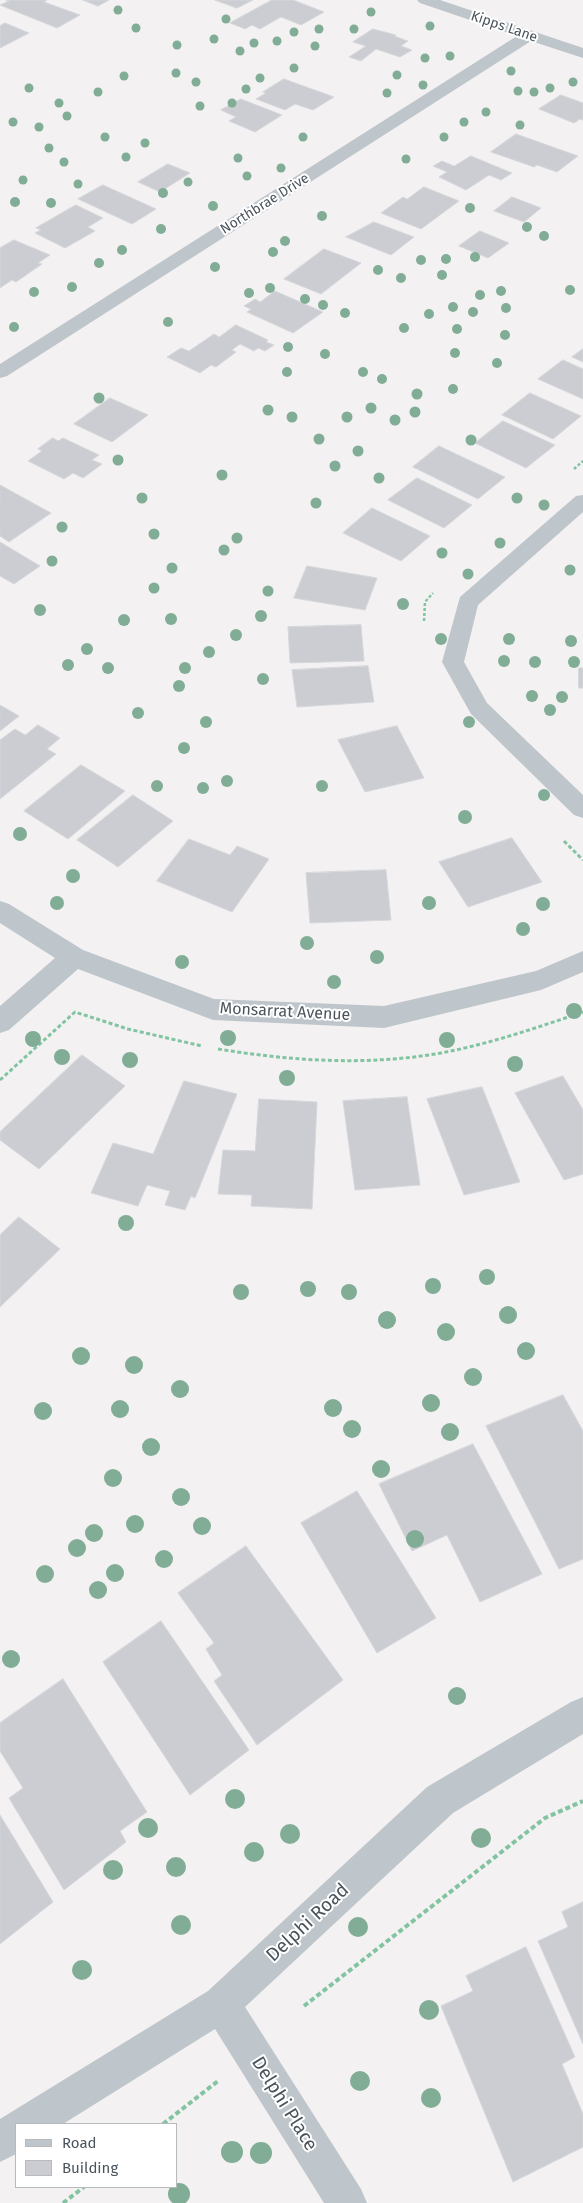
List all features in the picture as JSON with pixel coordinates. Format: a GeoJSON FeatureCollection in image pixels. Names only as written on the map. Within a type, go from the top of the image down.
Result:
{"type":"FeatureCollection","features":[{"type":"Feature","properties":{"kind":"street","name":"Kipps Lane"},"geometry":{"type":"LineString","coordinates":[[425,0],[583,53]]}},
{"type":"Feature","properties":{"kind":"street","name":"Northbrae Drive"},"geometry":{"type":"LineString","coordinates":[[0,372],[529,35]]}},
{"type":"Feature","properties":{"kind":"street"},"geometry":{"type":"LineString","coordinates":[[583,500],[468,602],[453,662],[480,708],[583,809]]}},
{"type":"Feature","properties":{"kind":"street","name":"Monsarrat Avenue"},"geometry":{"type":"LineString","coordinates":[[0,911],[74,957],[214,1009],[384,1017],[541,980],[583,961]]}},
{"type":"Feature","properties":{"kind":"street"},"geometry":{"type":"LineString","coordinates":[[0,1022],[74,957]]}},
{"type":"Feature","properties":{"kind":"street","name":"Delphi Road"},"geometry":{"type":"LineString","coordinates":[[29,2123],[221,2004],[440,1800],[583,1714]]}},
{"type":"Feature","properties":{"kind":"street","name":"Delphi Place"},"geometry":{"type":"LineString","coordinates":[[221,2004],[347,2203]]}},
{"type":"Feature","properties":{"kind":"street"},"geometry":{"type":"LineString","coordinates":[[0,2142],[15,2132]]}},
{"type":"Feature","properties":{"kind":"path"},"geometry":{"type":"LineString","coordinates":[[304,2006],[545,1818],[583,1801]]}},
{"type":"Feature","properties":{"kind":"path"},"geometry":{"type":"LineString","coordinates":[[164,2123],[218,2080]]}},
{"type":"Feature","properties":{"kind":"path"},"geometry":{"type":"LineString","coordinates":[[63,2203],[83,2188]]}},
{"type":"Feature","properties":{"kind":"building"},"geometry":{"type":"Polygon","coordinates":[[[6,0],[47,0],[44,2],[80,15],[57,28],[0,5],[9,1],[6,0]]]}},
{"type":"Feature","properties":{"kind":"building"},"geometry":{"type":"Polygon","coordinates":[[[83,0],[109,0],[98,6],[83,0]]]}},
{"type":"Feature","properties":{"kind":"building"},"geometry":{"type":"Polygon","coordinates":[[[215,0],[253,0],[237,8],[215,0]]]}},
{"type":"Feature","properties":{"kind":"building"},"geometry":{"type":"Polygon","coordinates":[[[272,0],[293,0],[324,12],[301,25],[281,17],[260,29],[252,25],[245,29],[230,23],[272,0]]]}},
{"type":"Feature","properties":{"kind":"building"},"geometry":{"type":"Polygon","coordinates":[[[5,23],[29,33],[0,48],[0,26],[5,23]]]}},
{"type":"Feature","properties":{"kind":"building"},"geometry":{"type":"Polygon","coordinates":[[[373,29],[396,35],[394,36],[408,41],[401,46],[412,50],[400,57],[376,49],[361,61],[349,57],[366,46],[353,42],[373,29]]]}},
{"type":"Feature","properties":{"kind":"building"},"geometry":{"type":"Polygon","coordinates":[[[284,79],[334,97],[313,110],[295,104],[285,110],[256,99],[266,93],[263,92],[284,79]]]}},
{"type":"Feature","properties":{"kind":"building"},"geometry":{"type":"Polygon","coordinates":[[[561,95],[583,103],[583,120],[580,119],[574,123],[539,109],[561,95]]]}},
{"type":"Feature","properties":{"kind":"building"},"geometry":{"type":"Polygon","coordinates":[[[241,99],[282,115],[255,132],[229,121],[236,117],[221,110],[241,99]]]}},
{"type":"Feature","properties":{"kind":"building"},"geometry":{"type":"Polygon","coordinates":[[[516,134],[578,156],[557,172],[537,165],[534,167],[491,152],[516,134]]]}},
{"type":"Feature","properties":{"kind":"building"},"geometry":{"type":"Polygon","coordinates":[[[471,156],[512,173],[501,180],[489,175],[466,190],[439,177],[447,172],[433,166],[442,161],[454,166],[471,156]]]}},
{"type":"Feature","properties":{"kind":"building"},"geometry":{"type":"Polygon","coordinates":[[[168,164],[190,173],[160,192],[138,182],[168,164]]]}},
{"type":"Feature","properties":{"kind":"building"},"geometry":{"type":"Polygon","coordinates":[[[103,185],[156,209],[132,224],[78,199],[103,185]]]}},
{"type":"Feature","properties":{"kind":"building"},"geometry":{"type":"Polygon","coordinates":[[[424,187],[459,201],[421,229],[381,213],[403,197],[407,199],[424,187]]]}},
{"type":"Feature","properties":{"kind":"building"},"geometry":{"type":"Polygon","coordinates":[[[512,197],[541,208],[524,222],[494,211],[512,197]]]}},
{"type":"Feature","properties":{"kind":"building"},"geometry":{"type":"Polygon","coordinates":[[[76,205],[103,218],[88,227],[95,231],[65,248],[35,233],[41,230],[36,228],[76,205]]]}},
{"type":"Feature","properties":{"kind":"building"},"geometry":{"type":"Polygon","coordinates":[[[374,222],[414,237],[391,255],[346,237],[374,222]]]}},
{"type":"Feature","properties":{"kind":"building"},"geometry":{"type":"Polygon","coordinates":[[[480,231],[509,243],[488,258],[459,246],[480,231]]]}},
{"type":"Feature","properties":{"kind":"building"},"geometry":{"type":"Polygon","coordinates":[[[14,240],[50,255],[38,263],[42,264],[16,282],[12,280],[0,288],[0,248],[14,240]]]}},
{"type":"Feature","properties":{"kind":"building"},"geometry":{"type":"Polygon","coordinates":[[[324,249],[361,263],[321,294],[284,279],[324,249]]]}},
{"type":"Feature","properties":{"kind":"building"},"geometry":{"type":"Polygon","coordinates":[[[275,291],[323,312],[293,333],[247,312],[251,309],[244,306],[255,299],[260,302],[275,291]]]}},
{"type":"Feature","properties":{"kind":"building"},"geometry":{"type":"Polygon","coordinates":[[[236,325],[268,340],[266,342],[274,345],[265,351],[258,348],[254,351],[240,344],[232,350],[236,352],[216,367],[211,365],[200,373],[167,357],[181,348],[189,351],[214,334],[219,337],[236,325]]]}},
{"type":"Feature","properties":{"kind":"building"},"geometry":{"type":"Polygon","coordinates":[[[583,349],[583,362],[572,357],[583,349]]]}},
{"type":"Feature","properties":{"kind":"building"},"geometry":{"type":"Polygon","coordinates":[[[563,360],[583,369],[583,399],[538,379],[563,360]]]}},
{"type":"Feature","properties":{"kind":"building"},"geometry":{"type":"Polygon","coordinates":[[[530,393],[581,416],[553,439],[502,415],[530,393]]]}},
{"type":"Feature","properties":{"kind":"building"},"geometry":{"type":"Polygon","coordinates":[[[110,398],[148,415],[112,442],[74,424],[110,398]]]}},
{"type":"Feature","properties":{"kind":"building"},"geometry":{"type":"Polygon","coordinates":[[[503,421],[555,445],[526,468],[475,443],[503,421]]]}},
{"type":"Feature","properties":{"kind":"building"},"geometry":{"type":"Polygon","coordinates":[[[53,438],[58,441],[63,438],[99,455],[92,460],[102,464],[83,478],[73,473],[64,479],[28,461],[42,451],[38,449],[53,438]]]}},
{"type":"Feature","properties":{"kind":"building"},"geometry":{"type":"Polygon","coordinates":[[[439,446],[505,477],[478,499],[413,467],[439,446]]]}},
{"type":"Feature","properties":{"kind":"building"},"geometry":{"type":"Polygon","coordinates":[[[417,478],[472,505],[444,528],[388,500],[417,478]]]}},
{"type":"Feature","properties":{"kind":"building"},"geometry":{"type":"Polygon","coordinates":[[[0,485],[51,513],[9,542],[0,536],[0,485]]]}},
{"type":"Feature","properties":{"kind":"building"},"geometry":{"type":"Polygon","coordinates":[[[372,508],[430,536],[401,561],[343,533],[372,508]]]}},
{"type":"Feature","properties":{"kind":"building"},"geometry":{"type":"Polygon","coordinates":[[[0,542],[40,566],[14,584],[0,576],[0,542]]]}},
{"type":"Feature","properties":{"kind":"building"},"geometry":{"type":"Polygon","coordinates":[[[307,566],[377,578],[365,610],[294,598],[307,566]]]}},
{"type":"Feature","properties":{"kind":"building"},"geometry":{"type":"Polygon","coordinates":[[[361,625],[364,661],[290,663],[288,627],[361,625]]]}},
{"type":"Feature","properties":{"kind":"building"},"geometry":{"type":"Polygon","coordinates":[[[368,666],[374,702],[297,707],[292,670],[368,666]]]}},
{"type":"Feature","properties":{"kind":"building"},"geometry":{"type":"Polygon","coordinates":[[[579,668],[583,668],[583,688],[579,688],[579,668]]]}},
{"type":"Feature","properties":{"kind":"building"},"geometry":{"type":"Polygon","coordinates":[[[0,705],[19,716],[0,731],[0,705]]]}},
{"type":"Feature","properties":{"kind":"building"},"geometry":{"type":"Polygon","coordinates":[[[38,725],[60,738],[47,749],[56,754],[0,799],[0,740],[15,729],[25,735],[38,725]]]}},
{"type":"Feature","properties":{"kind":"building"},"geometry":{"type":"Polygon","coordinates":[[[397,726],[424,778],[365,792],[338,740],[397,726]]]}},
{"type":"Feature","properties":{"kind":"building"},"geometry":{"type":"Polygon","coordinates":[[[81,765],[125,791],[68,839],[24,811],[81,765]]]}},
{"type":"Feature","properties":{"kind":"building"},"geometry":{"type":"Polygon","coordinates":[[[133,795],[173,821],[118,867],[77,840],[133,795]]]}},
{"type":"Feature","properties":{"kind":"building"},"geometry":{"type":"Polygon","coordinates":[[[512,838],[542,882],[468,907],[439,862],[512,838]]]}},
{"type":"Feature","properties":{"kind":"building"},"geometry":{"type":"Polygon","coordinates":[[[189,839],[230,855],[237,846],[269,859],[232,912],[157,881],[189,839]]]}},
{"type":"Feature","properties":{"kind":"building"},"geometry":{"type":"Polygon","coordinates":[[[386,870],[391,920],[310,923],[306,873],[386,870]]]}},
{"type":"Feature","properties":{"kind":"building"},"geometry":{"type":"Polygon","coordinates":[[[82,1055],[125,1086],[39,1169],[0,1140],[0,1132],[82,1055]]]}},
{"type":"Feature","properties":{"kind":"building"},"geometry":{"type":"Polygon","coordinates":[[[563,1076],[583,1110],[583,1174],[564,1180],[515,1093],[563,1076]]]}},
{"type":"Feature","properties":{"kind":"building"},"geometry":{"type":"Polygon","coordinates":[[[184,1081],[237,1094],[195,1198],[191,1196],[185,1210],[165,1205],[170,1191],[147,1185],[138,1206],[91,1193],[113,1143],[153,1154],[184,1081]]]}},
{"type":"Feature","properties":{"kind":"building"},"geometry":{"type":"Polygon","coordinates":[[[482,1087],[520,1182],[464,1195],[427,1099],[482,1087]]]}},
{"type":"Feature","properties":{"kind":"building"},"geometry":{"type":"Polygon","coordinates":[[[407,1097],[420,1185],[355,1190],[343,1101],[407,1097]]]}},
{"type":"Feature","properties":{"kind":"building"},"geometry":{"type":"Polygon","coordinates":[[[259,1099],[317,1102],[312,1209],[251,1206],[252,1195],[218,1194],[223,1150],[255,1151],[259,1099]]]}},
{"type":"Feature","properties":{"kind":"building"},"geometry":{"type":"Polygon","coordinates":[[[19,1217],[60,1249],[0,1307],[0,1235],[19,1217]]]}},
{"type":"Feature","properties":{"kind":"building"},"geometry":{"type":"Polygon","coordinates":[[[563,1395],[583,1431],[583,1559],[559,1569],[486,1426],[563,1395]]]}},
{"type":"Feature","properties":{"kind":"building"},"geometry":{"type":"Polygon","coordinates":[[[473,1444],[542,1574],[480,1602],[447,1535],[412,1551],[379,1484],[473,1444]]]}},
{"type":"Feature","properties":{"kind":"building"},"geometry":{"type":"Polygon","coordinates":[[[357,1491],[436,1618],[377,1653],[301,1523],[357,1491]]]}},
{"type":"Feature","properties":{"kind":"building"},"geometry":{"type":"Polygon","coordinates":[[[246,1546],[343,1680],[257,1745],[214,1681],[222,1675],[206,1649],[214,1643],[178,1593],[246,1546]]]}},
{"type":"Feature","properties":{"kind":"building"},"geometry":{"type":"Polygon","coordinates":[[[161,1621],[249,1750],[190,1795],[103,1662],[161,1621]]]}},
{"type":"Feature","properties":{"kind":"building"},"geometry":{"type":"Polygon","coordinates":[[[63,1679],[147,1812],[120,1831],[126,1842],[64,1890],[9,1798],[23,1788],[0,1751],[0,1723],[63,1679]]]}},
{"type":"Feature","properties":{"kind":"building"},"geometry":{"type":"Polygon","coordinates":[[[0,1815],[53,1902],[0,1944],[0,1815]]]}},
{"type":"Feature","properties":{"kind":"building"},"geometry":{"type":"Polygon","coordinates":[[[583,1902],[583,2044],[538,1941],[568,1927],[562,1912],[583,1902]]]}},
{"type":"Feature","properties":{"kind":"building"},"geometry":{"type":"Polygon","coordinates":[[[526,1947],[575,2057],[562,2064],[583,2114],[583,2147],[513,2182],[441,2006],[473,1991],[466,1976],[526,1947]]]}}]}
